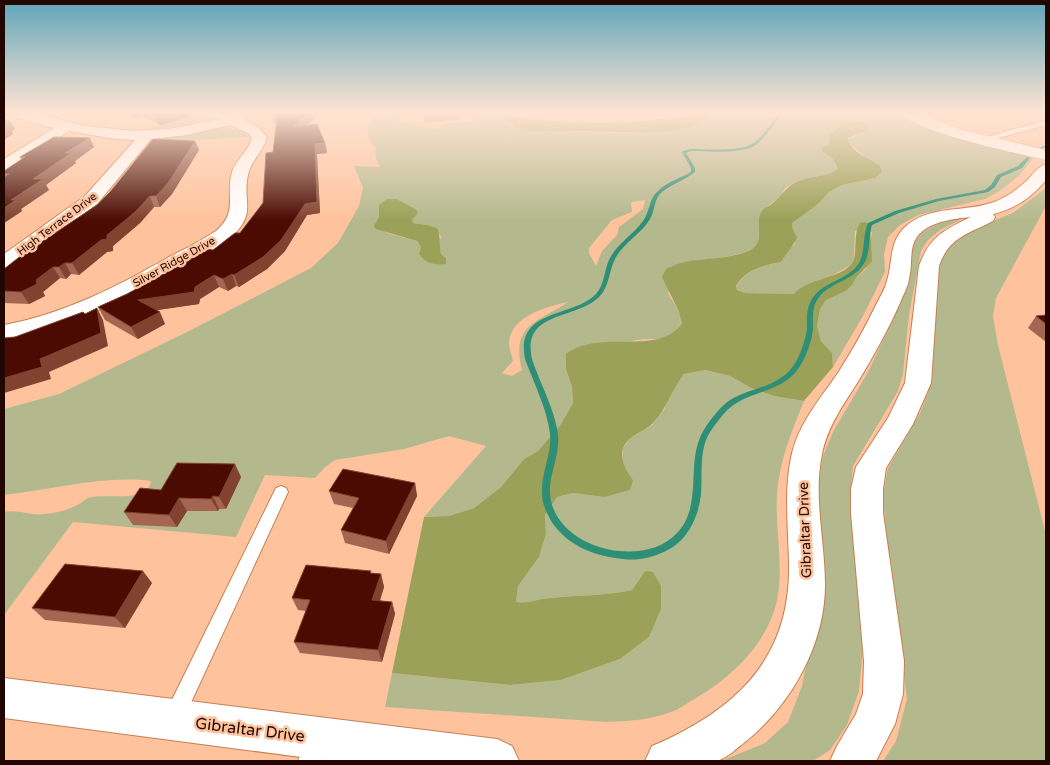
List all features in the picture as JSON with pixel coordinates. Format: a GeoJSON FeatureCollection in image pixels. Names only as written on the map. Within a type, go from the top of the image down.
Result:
{"type":"FeatureCollection","features":[{"type":"Feature","properties":{"kind":"street"},"geometry":{"type":"LineString","coordinates":[[4,166],[31,149]]}},
{"type":"Feature","properties":{"kind":"street","name":"High Terrace Drive"},"geometry":{"type":"LineString","coordinates":[[4,264],[91,200],[135,149]]}},
{"type":"Feature","properties":{"kind":"street","name":"Silver Ridge Drive"},"geometry":{"type":"LineString","coordinates":[[4,332],[29,327],[57,318],[124,290],[210,243],[229,229],[239,215],[241,208],[240,173],[254,149]]}},
{"type":"Feature","properties":{"kind":"street"},"geometry":{"type":"LineString","coordinates":[[1020,149],[1046,155]]}},
{"type":"Feature","properties":{"kind":"street","name":"Gibraltar Drive"},"geometry":{"type":"LineString","coordinates":[[852,761],[874,724],[883,694],[884,661],[867,513],[867,489],[871,467],[899,424],[910,404],[918,383],[929,266],[932,254],[947,236],[989,215],[995,208],[1017,196],[1034,183],[1046,169]]}},
{"type":"Feature","properties":{"kind":"street","name":"Gibraltar Drive"},"geometry":{"type":"LineString","coordinates":[[667,761],[678,758],[708,742],[756,705],[774,682],[789,657],[800,631],[806,610],[807,585],[802,494],[808,450],[820,417],[868,346],[886,309],[899,276],[900,251],[907,237],[918,226],[941,215],[995,208]]}},
{"type":"Feature","properties":{"kind":"street","name":"Gibraltar Drive"},"geometry":{"type":"LineString","coordinates":[[4,698],[173,720],[317,750],[497,761]]}},
{"type":"Feature","properties":{"kind":"lane"},"geometry":{"type":"LineString","coordinates":[[173,720],[281,492]]}},
{"type":"Feature","properties":{"kind":"green space"},"geometry":{"type":"Polygon","coordinates":[[[375,149],[826,149],[823,152],[833,159],[838,169],[794,183],[786,188],[761,214],[759,238],[752,249],[728,256],[680,263],[668,293],[679,312],[682,325],[676,331],[665,338],[625,343],[566,369],[572,387],[573,403],[561,424],[538,451],[524,459],[501,487],[474,508],[449,516],[424,517],[486,446],[449,436],[404,449],[335,460],[315,478],[265,475],[236,537],[73,522],[4,615],[4,512],[15,511],[40,514],[57,512],[72,508],[88,498],[142,493],[148,488],[151,481],[96,481],[4,495],[4,409],[59,394],[187,332],[311,268],[338,243],[359,206],[363,188],[354,166],[380,167],[376,159],[375,149]],[[397,199],[376,222],[387,233],[417,241],[421,247],[446,258],[441,254],[439,244],[441,236],[427,225],[413,223],[412,220],[418,213],[417,210],[397,199]],[[645,200],[632,202],[632,212],[612,220],[589,248],[589,253],[596,266],[602,251],[617,235],[619,227],[643,209],[645,200]],[[568,302],[532,314],[517,325],[509,342],[513,361],[502,373],[512,376],[522,370],[519,355],[520,343],[524,334],[538,320],[568,302]]]}},
{"type":"Feature","properties":{"kind":"green space"},"geometry":{"type":"Polygon","coordinates":[[[822,149],[853,149],[880,166],[882,172],[875,178],[842,185],[829,192],[818,204],[792,223],[797,237],[781,262],[750,272],[736,286],[737,290],[745,293],[794,294],[807,285],[837,274],[851,265],[855,257],[856,234],[860,223],[865,222],[870,225],[872,261],[846,291],[826,300],[820,309],[817,326],[821,341],[832,353],[833,367],[804,401],[774,396],[751,388],[730,376],[705,370],[684,374],[658,418],[629,440],[623,448],[623,461],[633,480],[630,490],[604,497],[573,493],[557,497],[545,515],[546,534],[539,557],[518,586],[516,602],[612,593],[632,590],[645,571],[653,572],[661,586],[661,609],[649,637],[620,659],[561,680],[510,685],[392,673],[424,517],[449,516],[474,508],[501,487],[524,459],[538,451],[561,424],[573,403],[572,387],[566,369],[566,354],[580,347],[595,343],[658,339],[671,334],[682,324],[679,312],[662,277],[666,269],[689,261],[728,257],[752,249],[758,240],[759,219],[764,209],[794,183],[838,169],[833,159],[823,152],[822,149]]]}},
{"type":"Feature","properties":{"kind":"green space"},"geometry":{"type":"Polygon","coordinates":[[[856,149],[997,149],[1033,158],[1018,177],[985,199],[918,215],[900,225],[888,237],[884,254],[885,272],[863,316],[833,367],[832,353],[821,341],[817,326],[820,309],[826,300],[846,291],[866,269],[872,232],[855,231],[854,260],[851,265],[826,279],[809,284],[794,294],[745,293],[737,290],[736,287],[745,276],[755,269],[781,262],[788,250],[795,244],[792,223],[829,192],[842,185],[875,178],[864,156],[856,149]]]}},
{"type":"Feature","properties":{"kind":"green space"},"geometry":{"type":"Polygon","coordinates":[[[1046,188],[1046,206],[996,298],[993,316],[998,345],[1046,535],[1046,761],[883,761],[896,741],[907,699],[888,558],[883,495],[888,468],[919,415],[928,393],[936,282],[941,260],[947,247],[968,231],[1013,213],[1046,188]]]}},
{"type":"Feature","properties":{"kind":"green space"},"geometry":{"type":"Polygon","coordinates":[[[387,199],[397,199],[417,210],[418,213],[412,220],[413,223],[437,228],[441,254],[446,258],[446,264],[434,264],[425,260],[419,254],[421,247],[417,241],[376,229],[374,226],[379,217],[379,205],[387,199]]]}},
{"type":"Feature","properties":{"kind":"green space"},"geometry":{"type":"Polygon","coordinates":[[[958,216],[966,217],[940,230],[928,240],[921,251],[909,315],[903,374],[898,391],[853,466],[850,497],[863,647],[859,691],[847,725],[830,750],[813,761],[721,761],[765,743],[788,722],[802,686],[811,640],[820,612],[825,582],[817,523],[817,486],[823,456],[833,432],[868,372],[897,311],[909,278],[910,251],[914,243],[922,233],[938,223],[958,216]]]}},
{"type":"Feature","properties":{"kind":"green space"},"geometry":{"type":"Polygon","coordinates":[[[705,370],[730,376],[751,388],[774,396],[804,401],[787,447],[778,482],[777,508],[780,575],[777,601],[764,633],[744,660],[719,682],[679,709],[663,715],[639,720],[607,722],[385,707],[392,673],[510,685],[561,680],[620,659],[649,637],[645,571],[632,590],[612,593],[516,602],[518,586],[539,557],[546,534],[545,515],[557,497],[573,493],[604,497],[633,480],[622,462],[623,448],[631,438],[652,425],[664,410],[673,389],[684,374],[705,370]]]}},
{"type":"Feature","properties":{"kind":"building"},"geometry":{"type":"Polygon","coordinates":[[[34,149],[72,149],[65,153],[71,153],[33,179],[43,179],[11,200],[16,200],[4,208],[4,177],[9,174],[4,174],[4,171],[25,157],[20,157],[34,149]]]}},
{"type":"Feature","properties":{"kind":"building"},"geometry":{"type":"Polygon","coordinates":[[[145,149],[190,149],[168,183],[156,196],[150,196],[135,212],[107,235],[107,239],[101,240],[72,263],[53,267],[36,280],[37,284],[21,292],[4,291],[4,269],[97,205],[145,149]]]}},
{"type":"Feature","properties":{"kind":"building"},"geometry":{"type":"Polygon","coordinates":[[[273,149],[315,149],[317,202],[305,204],[281,240],[263,257],[234,275],[232,274],[223,279],[214,275],[195,287],[194,292],[138,300],[160,312],[131,327],[98,307],[127,294],[209,249],[213,250],[235,233],[240,233],[263,203],[266,153],[273,152],[273,149]]]}},
{"type":"Feature","properties":{"kind":"building"},"geometry":{"type":"Polygon","coordinates":[[[97,308],[101,333],[40,359],[42,367],[4,378],[4,338],[15,337],[83,312],[85,314],[97,308]]]}},
{"type":"Feature","properties":{"kind":"building"},"geometry":{"type":"Polygon","coordinates":[[[1046,315],[1046,324],[1036,316],[1046,315]]]}},
{"type":"Feature","properties":{"kind":"building"},"geometry":{"type":"Polygon","coordinates":[[[177,463],[235,464],[219,497],[213,496],[211,499],[179,498],[169,515],[124,512],[140,488],[161,490],[177,463]]]}},
{"type":"Feature","properties":{"kind":"building"},"geometry":{"type":"Polygon","coordinates":[[[343,469],[415,483],[386,541],[341,530],[359,498],[329,491],[343,469]]]}},
{"type":"Feature","properties":{"kind":"building"},"geometry":{"type":"Polygon","coordinates":[[[65,564],[143,571],[115,617],[32,608],[65,564]]]}},
{"type":"Feature","properties":{"kind":"building"},"geometry":{"type":"Polygon","coordinates":[[[306,565],[371,571],[370,573],[381,574],[372,600],[392,602],[378,650],[294,642],[310,600],[292,598],[306,565]]]}},
{"type":"Feature","properties":{"kind":"waterway"},"geometry":{"type":"LineString","coordinates":[[744,149],[690,150],[684,152],[693,168],[693,172],[659,192],[645,223],[612,259],[604,285],[598,295],[581,306],[548,318],[531,332],[527,343],[527,350],[532,369],[550,413],[554,437],[546,485],[548,508],[557,525],[571,538],[588,548],[608,554],[628,556],[647,554],[665,547],[680,536],[689,524],[694,510],[697,495],[699,452],[702,440],[708,429],[730,403],[777,383],[797,366],[809,334],[810,313],[814,300],[823,290],[849,276],[860,266],[864,258],[870,224],[897,212],[938,200],[986,191],[993,186],[999,176],[1020,167],[1028,158]]}}]}
